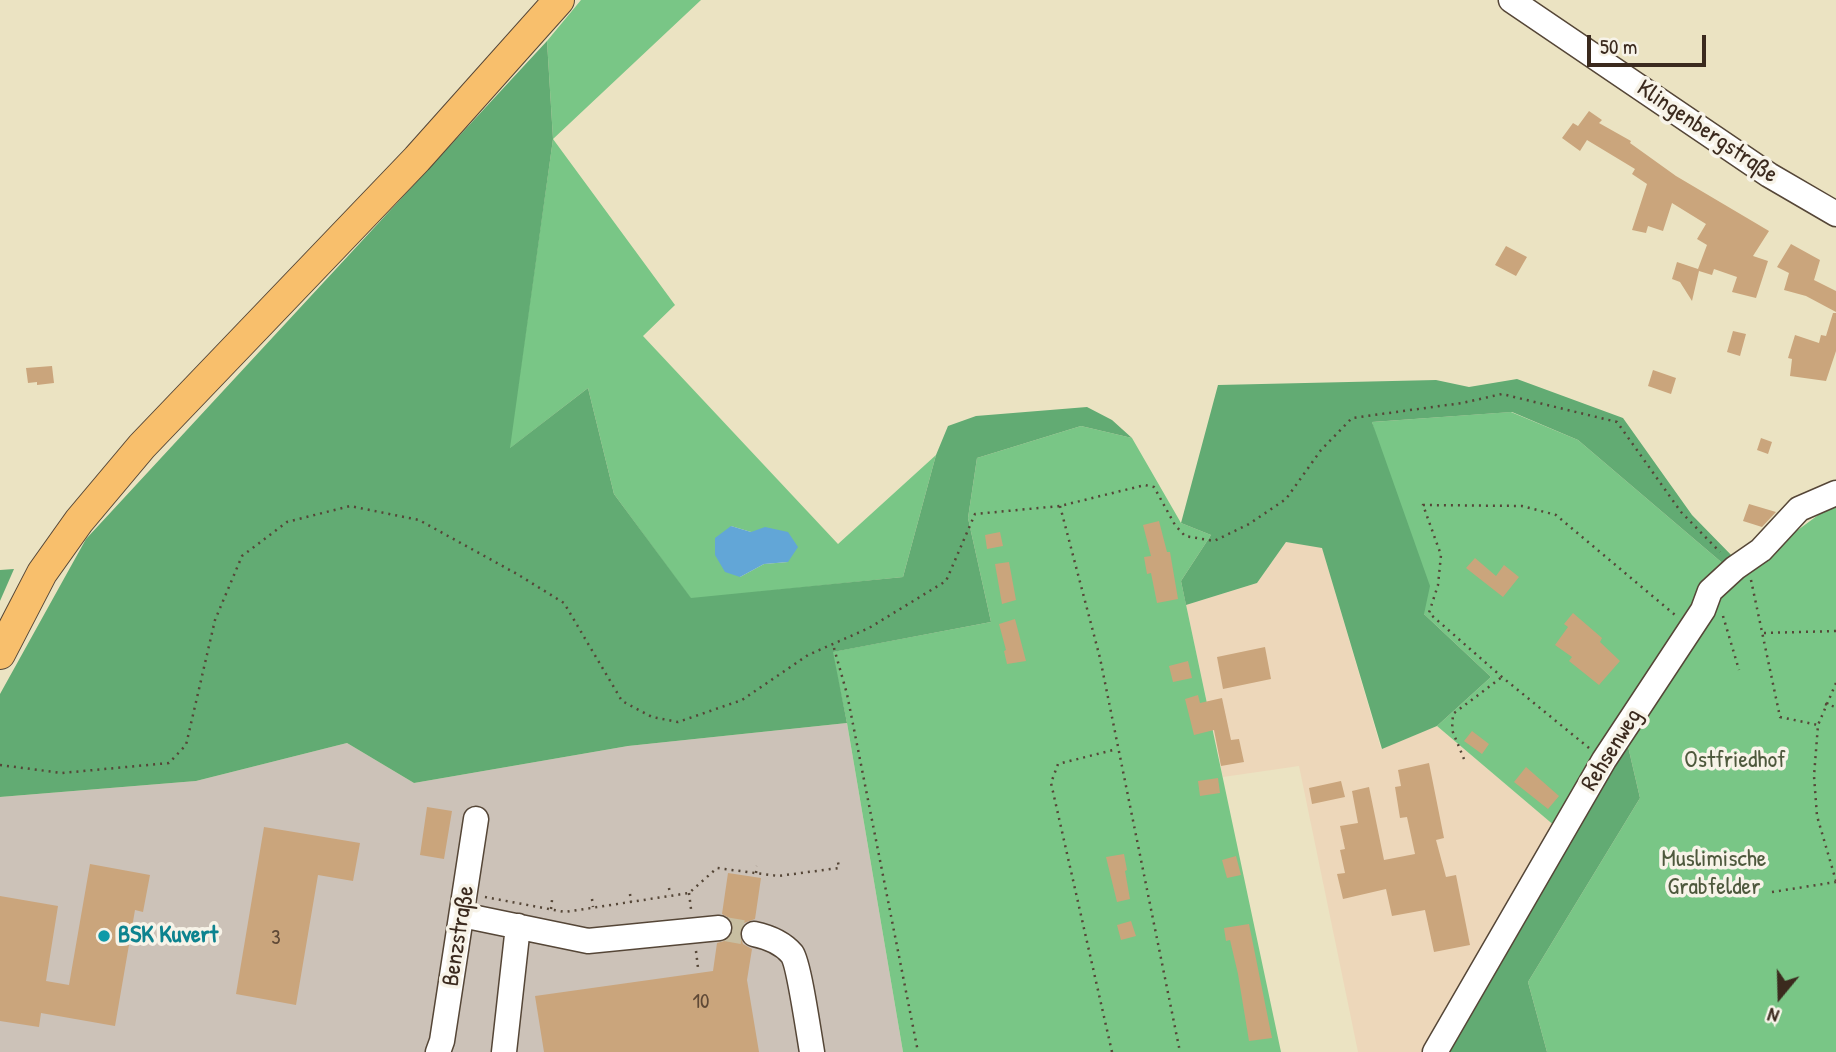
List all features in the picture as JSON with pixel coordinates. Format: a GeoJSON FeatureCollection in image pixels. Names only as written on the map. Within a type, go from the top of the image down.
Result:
{"type":"FeatureCollection","features":[{"type":"Feature","properties":{"kind":"main road"},"geometry":{"type":"LineString","coordinates":[[0,654],[42,573],[79,521],[142,446],[417,159],[559,0]]}},
{"type":"Feature","properties":{"kind":"street","name":"Klingenbergstraße"},"geometry":{"type":"LineString","coordinates":[[1511,0],[1769,175],[1836,214]]}},
{"type":"Feature","properties":{"kind":"street","name":"Rehsenweg"},"geometry":{"type":"LineString","coordinates":[[1435,1052],[1604,760],[1703,610],[1710,591],[1742,570],[1799,509],[1836,493]]}},
{"type":"Feature","properties":{"kind":"street","name":"Benzstraße"},"geometry":{"type":"LineString","coordinates":[[438,1052],[442,1041],[476,819]]}},
{"type":"Feature","properties":{"kind":"street"},"geometry":{"type":"LineString","coordinates":[[464,904],[518,926],[588,941],[719,929]]}},
{"type":"Feature","properties":{"kind":"street"},"geometry":{"type":"LineString","coordinates":[[504,1052],[518,926]]}},
{"type":"Feature","properties":{"kind":"street"},"geometry":{"type":"LineString","coordinates":[[754,933],[782,945],[794,957],[812,1052]]}},
{"type":"Feature","properties":{"kind":"path"},"geometry":{"type":"LineString","coordinates":[[0,765],[62,773],[169,763],[186,745],[215,620],[242,556],[286,522],[350,506],[419,520],[517,573],[564,603],[622,701],[652,717],[678,722],[742,700],[808,656],[869,628],[946,581],[975,514],[1060,506],[1145,485],[1154,487],[1175,525],[1185,536],[1214,541],[1249,524],[1286,499],[1321,450],[1352,418],[1462,403],[1502,394],[1617,422],[1681,512],[1742,570],[1763,633],[1780,717],[1818,725]]}},
{"type":"Feature","properties":{"kind":"path"},"geometry":{"type":"LineString","coordinates":[[1604,760],[1429,613],[1438,585],[1441,555],[1423,505],[1522,506],[1556,515],[1691,628]]}},
{"type":"Feature","properties":{"kind":"path"},"geometry":{"type":"LineString","coordinates":[[1060,506],[1100,658],[1180,1052]]}},
{"type":"Feature","properties":{"kind":"path"},"geometry":{"type":"LineString","coordinates":[[1710,591],[1721,610],[1739,670]]}},
{"type":"Feature","properties":{"kind":"path"},"geometry":{"type":"LineString","coordinates":[[1763,633],[1836,631]]}},
{"type":"Feature","properties":{"kind":"path"},"geometry":{"type":"LineString","coordinates":[[834,646],[847,694],[918,1052]]}},
{"type":"Feature","properties":{"kind":"path"},"geometry":{"type":"LineString","coordinates":[[1464,759],[1452,730],[1453,714],[1502,677]]}},
{"type":"Feature","properties":{"kind":"path"},"geometry":{"type":"LineString","coordinates":[[1772,892],[1836,881],[1817,816],[1814,776],[1818,725],[1836,683]]}},
{"type":"Feature","properties":{"kind":"path"},"geometry":{"type":"LineString","coordinates":[[1825,704],[1836,707]]}},
{"type":"Feature","properties":{"kind":"path"},"geometry":{"type":"LineString","coordinates":[[1112,1052],[1051,783],[1058,764],[1118,749]]}},
{"type":"Feature","properties":{"kind":"path"},"geometry":{"type":"LineString","coordinates":[[716,861],[717,868]]}},
{"type":"Feature","properties":{"kind":"path"},"geometry":{"type":"LineString","coordinates":[[464,904],[565,912],[689,893],[717,868],[778,877],[839,868],[838,862]]}},
{"type":"Feature","properties":{"kind":"path"},"geometry":{"type":"LineString","coordinates":[[756,873],[757,866]]}},
{"type":"Feature","properties":{"kind":"path"},"geometry":{"type":"LineString","coordinates":[[799,867],[800,874]]}},
{"type":"Feature","properties":{"kind":"path"},"geometry":{"type":"LineString","coordinates":[[669,888],[670,895]]}},
{"type":"Feature","properties":{"kind":"path"},"geometry":{"type":"LineString","coordinates":[[630,894],[631,902]]}},
{"type":"Feature","properties":{"kind":"path"},"geometry":{"type":"LineString","coordinates":[[592,899],[593,907]]}},
{"type":"Feature","properties":{"kind":"path"},"geometry":{"type":"LineString","coordinates":[[551,909],[552,900]]}},
{"type":"Feature","properties":{"kind":"path"},"geometry":{"type":"LineString","coordinates":[[695,949],[698,968]]}},
{"type":"Feature","properties":{"kind":"shaded area"},"geometry":{"type":"Polygon","coordinates":[[[1286,542],[1322,547],[1381,749],[1437,726],[1556,827],[1430,1052],[1358,1052],[1299,766],[1223,777],[1186,605],[1257,583],[1286,542]]]}},
{"type":"Feature","properties":{"kind":"shaded area"},"geometry":{"type":"Polygon","coordinates":[[[847,723],[903,1052],[0,1052],[0,797],[196,781],[347,743],[414,783],[628,746],[847,723]]]}},
{"type":"Feature","properties":{"kind":"green space"},"geometry":{"type":"Polygon","coordinates":[[[581,0],[701,0],[553,139],[547,41],[581,0]]]}},
{"type":"Feature","properties":{"kind":"green space"},"geometry":{"type":"Polygon","coordinates":[[[547,41],[553,139],[510,448],[588,388],[614,494],[691,598],[903,577],[936,455],[948,426],[976,416],[1087,407],[1112,420],[1132,438],[1081,426],[977,458],[968,518],[991,622],[833,652],[847,723],[628,746],[414,783],[347,743],[196,781],[0,797],[0,694],[86,539],[547,41]]]}},
{"type":"Feature","properties":{"kind":"green space"},"geometry":{"type":"Polygon","coordinates":[[[553,139],[675,305],[643,336],[838,544],[936,455],[903,577],[691,599],[614,494],[588,388],[509,449],[553,139]],[[731,526],[740,577],[764,564],[788,562],[751,532],[731,526]]]}},
{"type":"Feature","properties":{"kind":"green space"},"geometry":{"type":"Polygon","coordinates":[[[1517,379],[1623,418],[1692,515],[1737,561],[1727,567],[1578,440],[1512,412],[1372,422],[1430,586],[1424,614],[1491,677],[1437,726],[1382,749],[1322,548],[1286,542],[1257,583],[1186,605],[1181,581],[1211,535],[1181,523],[1218,385],[1436,380],[1469,387],[1517,379]]]}},
{"type":"Feature","properties":{"kind":"green space"},"geometry":{"type":"Polygon","coordinates":[[[1511,412],[1578,440],[1727,567],[1686,612],[1556,827],[1437,726],[1491,677],[1424,614],[1372,422],[1511,412]]]}},
{"type":"Feature","properties":{"kind":"green space"},"geometry":{"type":"Polygon","coordinates":[[[1081,426],[1132,438],[1181,523],[1211,535],[1181,581],[1281,1052],[903,1052],[847,723],[832,652],[991,622],[968,518],[977,458],[1081,426]]]}},
{"type":"Feature","properties":{"kind":"green space","name":"Ostfriedhof"},"geometry":{"type":"Polygon","coordinates":[[[1836,502],[1836,1052],[1547,1052],[1528,982],[1640,798],[1627,742],[1706,616],[1746,568],[1836,502]]]}},
{"type":"Feature","properties":{"kind":"green space"},"geometry":{"type":"Polygon","coordinates":[[[14,569],[0,601],[0,570],[14,569]]]}},
{"type":"Feature","properties":{"kind":"green space"},"geometry":{"type":"Polygon","coordinates":[[[1627,742],[1640,798],[1528,982],[1547,1052],[1444,1052],[1627,742]]]}},
{"type":"Feature","properties":{"kind":"water"},"geometry":{"type":"Polygon","coordinates":[[[731,526],[751,532],[765,527],[788,532],[798,547],[788,562],[764,564],[740,577],[725,572],[715,555],[715,538],[731,526]]]}},
{"type":"Feature","properties":{"kind":"building"},"geometry":{"type":"Polygon","coordinates":[[[1589,111],[1602,120],[1599,123],[1631,141],[1630,143],[1676,176],[1769,231],[1753,256],[1768,261],[1756,298],[1732,292],[1737,277],[1714,269],[1712,275],[1699,271],[1692,301],[1680,282],[1672,279],[1677,262],[1698,269],[1707,245],[1697,239],[1706,224],[1672,203],[1663,231],[1648,226],[1646,233],[1632,230],[1647,184],[1632,174],[1635,169],[1587,140],[1580,151],[1562,138],[1573,123],[1578,126],[1589,111]]]}},
{"type":"Feature","properties":{"kind":"building"},"geometry":{"type":"Polygon","coordinates":[[[1791,244],[1820,260],[1814,280],[1836,291],[1836,312],[1806,296],[1784,290],[1789,273],[1777,267],[1791,244]]]}},
{"type":"Feature","properties":{"kind":"building"},"geometry":{"type":"Polygon","coordinates":[[[1506,246],[1527,257],[1516,276],[1495,265],[1506,246]]]}},
{"type":"Feature","properties":{"kind":"building"},"geometry":{"type":"Polygon","coordinates":[[[1833,313],[1836,313],[1836,351],[1826,381],[1790,376],[1792,359],[1788,358],[1795,335],[1819,343],[1821,335],[1826,336],[1833,313]]]}},
{"type":"Feature","properties":{"kind":"building"},"geometry":{"type":"Polygon","coordinates":[[[1733,331],[1746,334],[1740,356],[1727,352],[1733,331]]]}},
{"type":"Feature","properties":{"kind":"building"},"geometry":{"type":"Polygon","coordinates":[[[52,366],[54,383],[28,383],[26,368],[52,366]]]}},
{"type":"Feature","properties":{"kind":"building"},"geometry":{"type":"Polygon","coordinates":[[[1653,370],[1676,378],[1671,394],[1648,386],[1653,370]]]}},
{"type":"Feature","properties":{"kind":"building"},"geometry":{"type":"Polygon","coordinates":[[[1761,438],[1772,442],[1768,454],[1757,450],[1761,438]]]}},
{"type":"Feature","properties":{"kind":"building"},"geometry":{"type":"Polygon","coordinates":[[[1749,504],[1776,512],[1762,527],[1743,521],[1749,504]]]}},
{"type":"Feature","properties":{"kind":"building"},"geometry":{"type":"Polygon","coordinates":[[[1159,521],[1167,552],[1170,552],[1178,599],[1157,603],[1151,573],[1147,574],[1144,557],[1151,556],[1143,525],[1159,521]]]}},
{"type":"Feature","properties":{"kind":"building"},"geometry":{"type":"Polygon","coordinates":[[[1000,532],[1003,546],[987,549],[985,535],[1000,532]]]}},
{"type":"Feature","properties":{"kind":"building"},"geometry":{"type":"Polygon","coordinates":[[[1475,558],[1496,576],[1504,565],[1519,577],[1503,597],[1466,568],[1475,558]]]}},
{"type":"Feature","properties":{"kind":"building"},"geometry":{"type":"Polygon","coordinates":[[[1009,562],[1016,600],[1002,604],[995,564],[1009,562]]]}},
{"type":"Feature","properties":{"kind":"building"},"geometry":{"type":"Polygon","coordinates":[[[1573,613],[1602,638],[1600,642],[1620,661],[1599,685],[1569,661],[1572,657],[1555,645],[1568,627],[1564,624],[1573,613]]]}},
{"type":"Feature","properties":{"kind":"building"},"geometry":{"type":"Polygon","coordinates":[[[1015,619],[1026,661],[1007,664],[999,624],[1015,619]]]}},
{"type":"Feature","properties":{"kind":"building"},"geometry":{"type":"Polygon","coordinates":[[[1265,647],[1271,679],[1223,689],[1217,657],[1265,647]]]}},
{"type":"Feature","properties":{"kind":"building"},"geometry":{"type":"Polygon","coordinates":[[[1188,661],[1192,678],[1173,682],[1169,666],[1188,661]]]}},
{"type":"Feature","properties":{"kind":"building"},"geometry":{"type":"Polygon","coordinates":[[[1198,695],[1200,703],[1222,698],[1231,740],[1239,739],[1244,762],[1221,766],[1214,730],[1194,735],[1185,699],[1198,695]]]}},
{"type":"Feature","properties":{"kind":"building"},"geometry":{"type":"Polygon","coordinates":[[[1472,731],[1489,744],[1482,754],[1464,741],[1472,731]]]}},
{"type":"Feature","properties":{"kind":"building"},"geometry":{"type":"Polygon","coordinates":[[[1429,763],[1444,838],[1436,840],[1446,877],[1456,875],[1470,945],[1434,952],[1425,910],[1392,916],[1386,889],[1343,899],[1337,874],[1345,873],[1340,850],[1345,849],[1340,826],[1358,823],[1352,791],[1369,787],[1384,860],[1415,854],[1407,817],[1400,818],[1395,787],[1401,786],[1398,770],[1429,763]]]}},
{"type":"Feature","properties":{"kind":"building"},"geometry":{"type":"Polygon","coordinates":[[[1526,767],[1559,796],[1548,809],[1514,782],[1526,767]]]}},
{"type":"Feature","properties":{"kind":"building"},"geometry":{"type":"Polygon","coordinates":[[[1218,778],[1220,793],[1200,796],[1198,781],[1218,778]]]}},
{"type":"Feature","properties":{"kind":"building"},"geometry":{"type":"Polygon","coordinates":[[[1341,781],[1345,797],[1312,804],[1309,788],[1341,781]]]}},
{"type":"Feature","properties":{"kind":"building"},"geometry":{"type":"Polygon","coordinates":[[[427,807],[452,811],[444,859],[420,855],[427,807]]]}},
{"type":"Feature","properties":{"kind":"building"},"geometry":{"type":"Polygon","coordinates":[[[264,827],[360,843],[353,881],[318,875],[296,1005],[236,994],[264,827]]]}},
{"type":"Feature","properties":{"kind":"building"},"geometry":{"type":"Polygon","coordinates":[[[1124,854],[1130,899],[1117,902],[1106,857],[1124,854]]]}},
{"type":"Feature","properties":{"kind":"building"},"geometry":{"type":"Polygon","coordinates":[[[1236,856],[1241,875],[1227,878],[1222,860],[1236,856]]]}},
{"type":"Feature","properties":{"kind":"building"},"geometry":{"type":"Polygon","coordinates":[[[90,864],[150,875],[143,912],[135,910],[115,1026],[41,1013],[39,1027],[0,1021],[0,896],[58,906],[46,981],[69,985],[90,864]]]}},
{"type":"Feature","properties":{"kind":"building"},"geometry":{"type":"Polygon","coordinates":[[[728,873],[761,878],[755,919],[744,923],[739,931],[743,944],[752,949],[747,980],[759,1052],[544,1052],[535,996],[713,971],[717,943],[728,940],[734,927],[731,919],[722,914],[728,873]]]}},
{"type":"Feature","properties":{"kind":"building"},"geometry":{"type":"Polygon","coordinates":[[[1131,921],[1136,936],[1121,940],[1117,925],[1131,921]]]}},
{"type":"Feature","properties":{"kind":"building"},"geometry":{"type":"Polygon","coordinates":[[[1249,924],[1272,1038],[1249,1041],[1238,974],[1230,940],[1226,941],[1224,928],[1249,924]]]}},
{"type":"Feature","properties":{"kind":"tunnel"},"geometry":{"type":"LineString","coordinates":[[719,928],[754,934]]}},
{"type":"Feature","properties":{"kind":"place","name":"BSK Kuvert"},"geometry":{"type":"Point","coordinates":[104,936]}},
{"type":"Feature","properties":{"kind":"park label","name":"Muslimische Grabfelder"},"geometry":{"type":"Point","coordinates":[1714,874]}}]}
